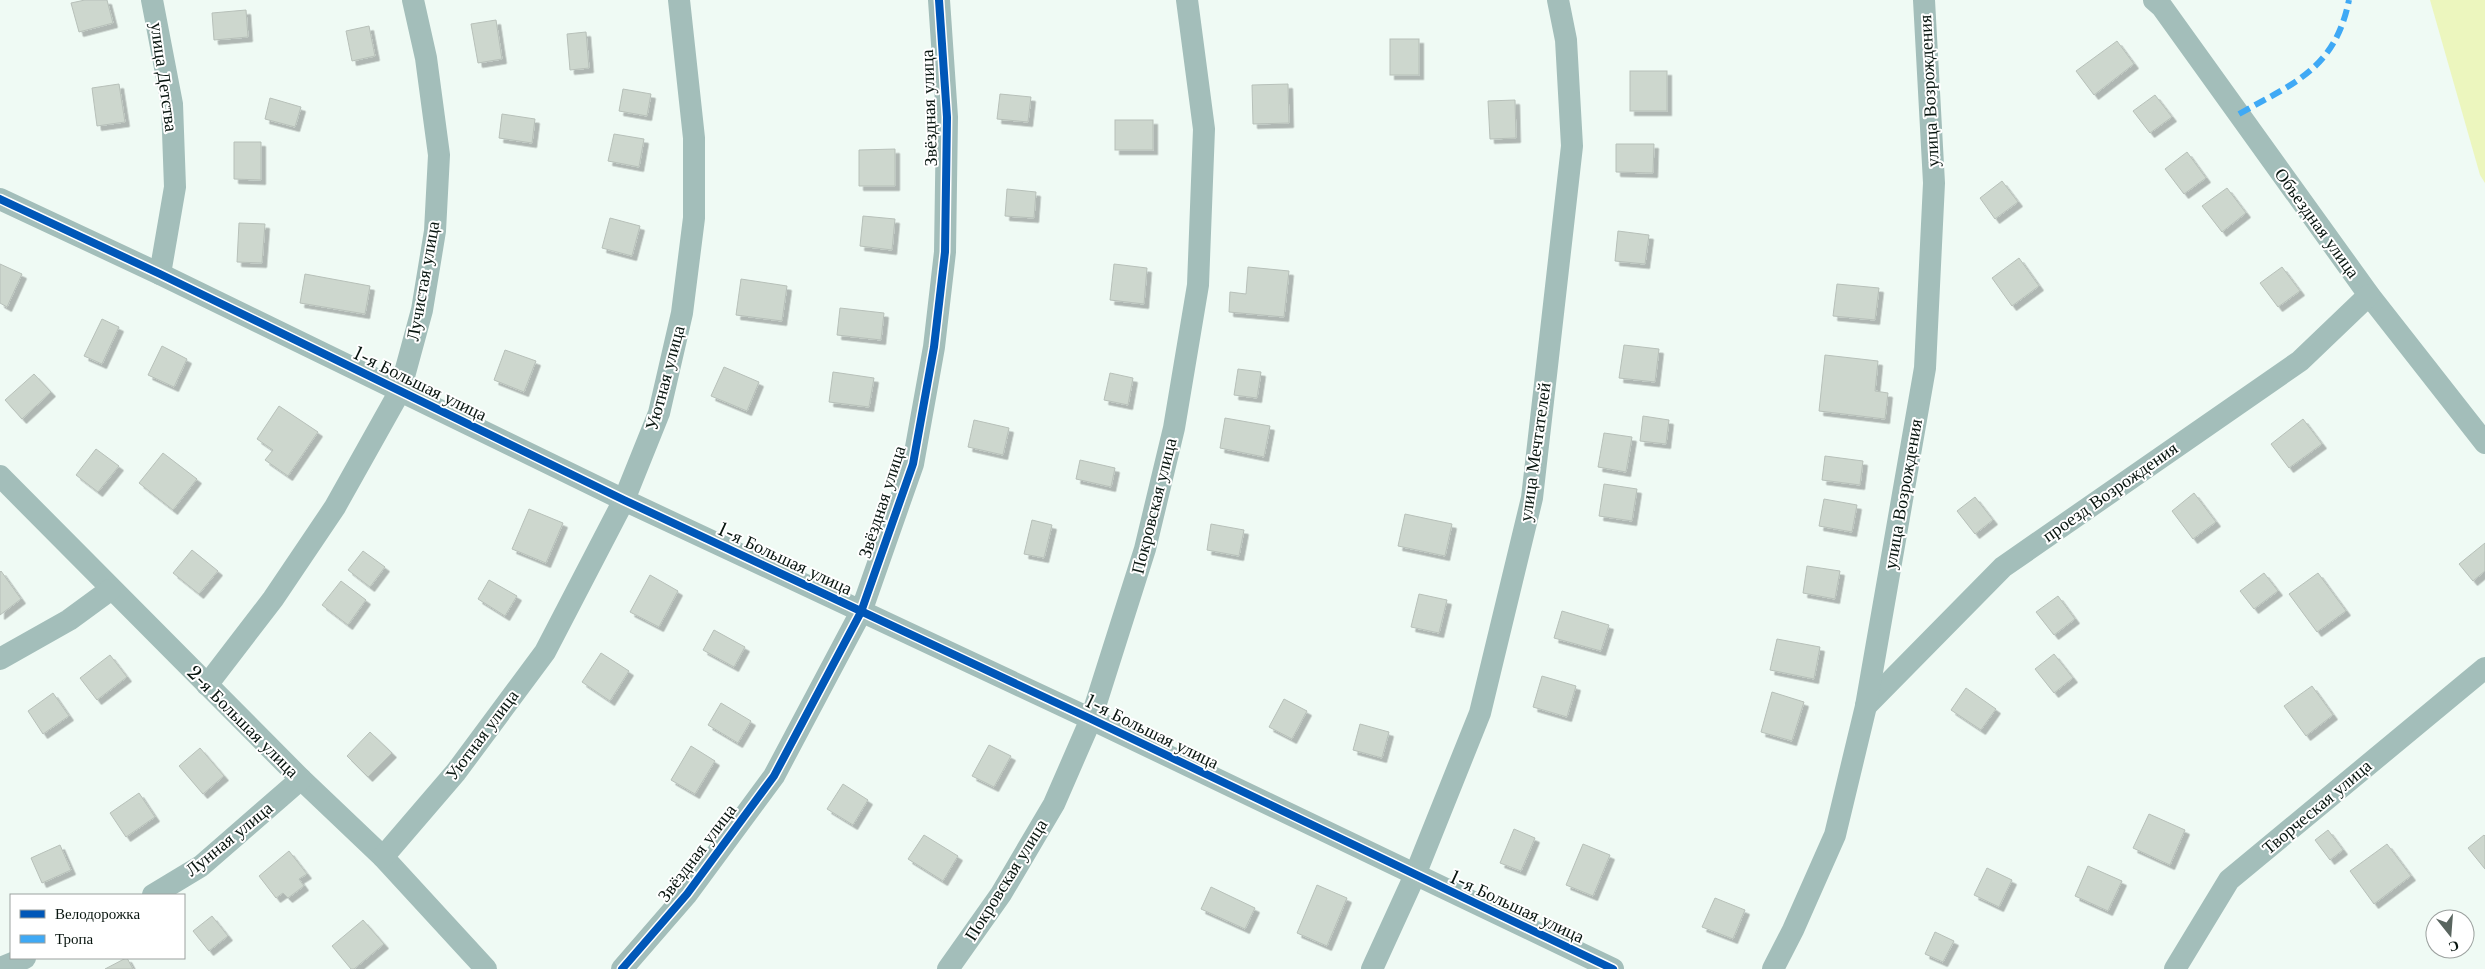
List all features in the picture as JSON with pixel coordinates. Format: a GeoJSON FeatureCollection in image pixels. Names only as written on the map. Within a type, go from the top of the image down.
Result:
{"type":"FeatureCollection","features":[{"type":"Feature","properties":{"kind":"street","name":"улица Детства"},"geometry":{"type":"LineString","coordinates":[[152,0],[172,104],[175,187],[160,274]]}},
{"type":"Feature","properties":{"kind":"street","name":"Лучистая улица"},"geometry":{"type":"LineString","coordinates":[[206,685],[273,598],[335,506],[400,391],[422,310],[433,240],[438,154],[426,58],[413,0]]}},
{"type":"Feature","properties":{"kind":"street","name":"Уютная улица"},"geometry":{"type":"LineString","coordinates":[[383,857],[456,772],[544,652],[624,500],[659,413],[682,313],[694,218],[694,138],[679,0]]}},
{"type":"Feature","properties":{"kind":"street","name":"Звёздная улица"},"geometry":{"type":"LineString","coordinates":[[622,969],[687,894],[774,776],[860,612],[913,464],[934,348],[945,252],[947,117],[939,0]]}},
{"type":"Feature","properties":{"kind":"street","name":"Покровская улица"},"geometry":{"type":"LineString","coordinates":[[948,969],[1001,894],[1054,804],[1091,719],[1145,549],[1174,428],[1198,285],[1204,129],[1187,0]]}},
{"type":"Feature","properties":{"kind":"street","name":"улица Мечтателей"},"geometry":{"type":"LineString","coordinates":[[1372,969],[1415,875],[1480,714],[1532,498],[1572,146],[1566,40],[1558,0]]}},
{"type":"Feature","properties":{"kind":"street","name":"улица Возрождения"},"geometry":{"type":"LineString","coordinates":[[1773,969],[1793,930],[1835,835],[1866,706],[1925,368],[1934,183],[1924,0]]}},
{"type":"Feature","properties":{"kind":"street","name":"Объездная улица"},"geometry":{"type":"LineString","coordinates":[[2154,0],[2162,7],[2369,295],[2485,443]]}},
{"type":"Feature","properties":{"kind":"street","name":"1-я Большая улица"},"geometry":{"type":"LineString","coordinates":[[0,198],[624,500],[1091,719],[1613,969]]}},
{"type":"Feature","properties":{"kind":"street","name":"проезд Возрождения"},"geometry":{"type":"LineString","coordinates":[[1866,706],[2003,567],[2300,361],[2369,295]]}},
{"type":"Feature","properties":{"kind":"street","name":"2-я Большая улица"},"geometry":{"type":"LineString","coordinates":[[0,476],[110,590],[300,779],[383,857],[486,969]]}},
{"type":"Feature","properties":{"kind":"street"},"geometry":{"type":"LineString","coordinates":[[0,659],[69,620],[110,590]]}},
{"type":"Feature","properties":{"kind":"street","name":"Творческая улица"},"geometry":{"type":"LineString","coordinates":[[2175,969],[2229,880],[2485,668]]}},
{"type":"Feature","properties":{"kind":"street","name":"Лунная улица"},"geometry":{"type":"LineString","coordinates":[[155,894],[201,866],[300,779]]}},
{"type":"Feature","properties":{"kind":"street"},"geometry":{"type":"LineString","coordinates":[[0,968],[22,959]]}},
{"type":"Feature","properties":{"kind":"green space"},"geometry":{"type":"Polygon","coordinates":[[[2430,0],[2485,0],[2485,183],[2480,175],[2430,0]]]}},
{"type":"Feature","properties":{"kind":"building"},"geometry":{"type":"Polygon","coordinates":[[[85,0],[107,0],[113,23],[79,32],[71,3],[85,0]]]}},
{"type":"Feature","properties":{"kind":"building"},"geometry":{"type":"Polygon","coordinates":[[[246,10],[248,37],[214,40],[212,13],[246,10]]]}},
{"type":"Feature","properties":{"kind":"building"},"geometry":{"type":"Polygon","coordinates":[[[496,20],[502,59],[478,63],[471,24],[496,20]]]}},
{"type":"Feature","properties":{"kind":"building"},"geometry":{"type":"Polygon","coordinates":[[[369,26],[375,56],[352,61],[346,31],[369,26]]]}},
{"type":"Feature","properties":{"kind":"building"},"geometry":{"type":"Polygon","coordinates":[[[586,32],[589,68],[570,70],[567,34],[586,32]]]}},
{"type":"Feature","properties":{"kind":"building"},"geometry":{"type":"Polygon","coordinates":[[[1390,39],[1419,39],[1419,75],[1390,75],[1390,39]]]}},
{"type":"Feature","properties":{"kind":"building"},"geometry":{"type":"Polygon","coordinates":[[[2117,41],[2134,64],[2094,95],[2076,71],[2117,41]]]}},
{"type":"Feature","properties":{"kind":"building"},"geometry":{"type":"Polygon","coordinates":[[[1630,71],[1667,71],[1667,111],[1630,111],[1630,71]]]}},
{"type":"Feature","properties":{"kind":"building"},"geometry":{"type":"Polygon","coordinates":[[[119,84],[125,122],[97,126],[92,88],[119,84]]]}},
{"type":"Feature","properties":{"kind":"building"},"geometry":{"type":"Polygon","coordinates":[[[1288,84],[1289,123],[1253,124],[1252,85],[1288,84]]]}},
{"type":"Feature","properties":{"kind":"building"},"geometry":{"type":"Polygon","coordinates":[[[623,89],[651,94],[647,116],[619,111],[623,89]]]}},
{"type":"Feature","properties":{"kind":"building"},"geometry":{"type":"Polygon","coordinates":[[[1000,94],[1031,97],[1028,122],[997,119],[1000,94]]]}},
{"type":"Feature","properties":{"kind":"building"},"geometry":{"type":"Polygon","coordinates":[[[2155,95],[2172,117],[2150,133],[2133,111],[2155,95]]]}},
{"type":"Feature","properties":{"kind":"building"},"geometry":{"type":"Polygon","coordinates":[[[270,98],[301,107],[295,127],[265,119],[270,98]]]}},
{"type":"Feature","properties":{"kind":"building"},"geometry":{"type":"Polygon","coordinates":[[[1515,100],[1516,138],[1490,139],[1488,101],[1515,100]]]}},
{"type":"Feature","properties":{"kind":"building"},"geometry":{"type":"Polygon","coordinates":[[[502,114],[535,119],[532,143],[499,138],[502,114]]]}},
{"type":"Feature","properties":{"kind":"building"},"geometry":{"type":"Polygon","coordinates":[[[1115,120],[1153,120],[1153,150],[1115,150],[1115,120]]]}},
{"type":"Feature","properties":{"kind":"building"},"geometry":{"type":"Polygon","coordinates":[[[614,134],[644,139],[639,167],[608,161],[614,134]]]}},
{"type":"Feature","properties":{"kind":"building"},"geometry":{"type":"Polygon","coordinates":[[[234,142],[261,142],[261,180],[234,179],[234,142]]]}},
{"type":"Feature","properties":{"kind":"building"},"geometry":{"type":"Polygon","coordinates":[[[1616,144],[1654,144],[1653,173],[1616,172],[1616,144]]]}},
{"type":"Feature","properties":{"kind":"building"},"geometry":{"type":"Polygon","coordinates":[[[895,149],[895,186],[859,186],[859,150],[895,149]]]}},
{"type":"Feature","properties":{"kind":"building"},"geometry":{"type":"Polygon","coordinates":[[[2187,152],[2206,178],[2184,194],[2165,169],[2187,152]]]}},
{"type":"Feature","properties":{"kind":"building"},"geometry":{"type":"Polygon","coordinates":[[[2002,181],[2018,202],[1995,219],[1980,198],[2002,181]]]}},
{"type":"Feature","properties":{"kind":"building"},"geometry":{"type":"Polygon","coordinates":[[[2227,188],[2246,213],[2222,232],[2202,206],[2227,188]]]}},
{"type":"Feature","properties":{"kind":"building"},"geometry":{"type":"Polygon","coordinates":[[[1007,189],[1036,192],[1034,218],[1005,216],[1007,189]]]}},
{"type":"Feature","properties":{"kind":"building"},"geometry":{"type":"Polygon","coordinates":[[[863,216],[895,219],[892,250],[860,246],[863,216]]]}},
{"type":"Feature","properties":{"kind":"building"},"geometry":{"type":"Polygon","coordinates":[[[610,218],[640,226],[632,256],[602,248],[610,218]]]}},
{"type":"Feature","properties":{"kind":"building"},"geometry":{"type":"Polygon","coordinates":[[[239,223],[265,224],[262,263],[237,262],[239,223]]]}},
{"type":"Feature","properties":{"kind":"building"},"geometry":{"type":"Polygon","coordinates":[[[1618,231],[1649,235],[1645,264],[1615,261],[1618,231]]]}},
{"type":"Feature","properties":{"kind":"building"},"geometry":{"type":"Polygon","coordinates":[[[2019,258],[2039,286],[2012,306],[1992,278],[2019,258]]]}},
{"type":"Feature","properties":{"kind":"building"},"geometry":{"type":"Polygon","coordinates":[[[0,264],[22,274],[7,307],[0,303],[0,264]]]}},
{"type":"Feature","properties":{"kind":"building"},"geometry":{"type":"Polygon","coordinates":[[[1114,264],[1147,268],[1144,304],[1110,300],[1114,264]]]}},
{"type":"Feature","properties":{"kind":"building"},"geometry":{"type":"Polygon","coordinates":[[[1248,267],[1289,271],[1284,317],[1229,312],[1230,292],[1246,294],[1248,267]]]}},
{"type":"Feature","properties":{"kind":"building"},"geometry":{"type":"Polygon","coordinates":[[[2282,267],[2300,291],[2278,307],[2260,283],[2282,267]]]}},
{"type":"Feature","properties":{"kind":"building"},"geometry":{"type":"Polygon","coordinates":[[[305,274],[370,286],[365,314],[300,303],[305,274]]]}},
{"type":"Feature","properties":{"kind":"building"},"geometry":{"type":"Polygon","coordinates":[[[741,279],[787,286],[782,321],[736,315],[741,279]]]}},
{"type":"Feature","properties":{"kind":"building"},"geometry":{"type":"Polygon","coordinates":[[[1837,284],[1879,288],[1875,320],[1833,316],[1837,284]]]}},
{"type":"Feature","properties":{"kind":"building"},"geometry":{"type":"Polygon","coordinates":[[[840,308],[884,313],[881,340],[837,335],[840,308]]]}},
{"type":"Feature","properties":{"kind":"building"},"geometry":{"type":"Polygon","coordinates":[[[102,319],[119,327],[102,364],[84,356],[102,319]]]}},
{"type":"Feature","properties":{"kind":"building"},"geometry":{"type":"Polygon","coordinates":[[[1624,345],[1659,349],[1655,382],[1619,378],[1624,345]]]}},
{"type":"Feature","properties":{"kind":"building"},"geometry":{"type":"Polygon","coordinates":[[[162,346],[187,359],[174,387],[148,375],[162,346]]]}},
{"type":"Feature","properties":{"kind":"building"},"geometry":{"type":"Polygon","coordinates":[[[505,350],[536,361],[524,392],[494,380],[505,350]]]}},
{"type":"Feature","properties":{"kind":"building"},"geometry":{"type":"Polygon","coordinates":[[[1825,355],[1878,361],[1875,391],[1888,393],[1885,419],[1819,411],[1825,355]]]}},
{"type":"Feature","properties":{"kind":"building"},"geometry":{"type":"Polygon","coordinates":[[[724,367],[759,382],[747,411],[711,396],[724,367]]]}},
{"type":"Feature","properties":{"kind":"building"},"geometry":{"type":"Polygon","coordinates":[[[1238,369],[1261,372],[1257,398],[1234,395],[1238,369]]]}},
{"type":"Feature","properties":{"kind":"building"},"geometry":{"type":"Polygon","coordinates":[[[833,372],[874,378],[869,407],[829,402],[833,372]]]}},
{"type":"Feature","properties":{"kind":"building"},"geometry":{"type":"Polygon","coordinates":[[[1110,373],[1133,378],[1128,405],[1104,400],[1110,373]]]}},
{"type":"Feature","properties":{"kind":"building"},"geometry":{"type":"Polygon","coordinates":[[[34,374],[51,392],[22,419],[5,400],[34,374]]]}},
{"type":"Feature","properties":{"kind":"building"},"geometry":{"type":"Polygon","coordinates":[[[279,406],[318,432],[288,476],[265,460],[273,450],[257,439],[279,406]]]}},
{"type":"Feature","properties":{"kind":"building"},"geometry":{"type":"Polygon","coordinates":[[[1643,416],[1669,420],[1666,444],[1640,441],[1643,416]]]}},
{"type":"Feature","properties":{"kind":"building"},"geometry":{"type":"Polygon","coordinates":[[[1225,418],[1270,426],[1264,457],[1220,448],[1225,418]]]}},
{"type":"Feature","properties":{"kind":"building"},"geometry":{"type":"Polygon","coordinates":[[[2303,419],[2322,444],[2289,468],[2271,444],[2303,419]]]}},
{"type":"Feature","properties":{"kind":"building"},"geometry":{"type":"Polygon","coordinates":[[[974,420],[1009,428],[1003,455],[968,447],[974,420]]]}},
{"type":"Feature","properties":{"kind":"building"},"geometry":{"type":"Polygon","coordinates":[[[1604,433],[1632,437],[1626,472],[1598,467],[1604,433]]]}},
{"type":"Feature","properties":{"kind":"building"},"geometry":{"type":"Polygon","coordinates":[[[96,449],[119,466],[98,492],[76,475],[96,449]]]}},
{"type":"Feature","properties":{"kind":"building"},"geometry":{"type":"Polygon","coordinates":[[[163,453],[197,479],[173,510],[139,483],[163,453]]]}},
{"type":"Feature","properties":{"kind":"building"},"geometry":{"type":"Polygon","coordinates":[[[1825,456],[1863,461],[1860,485],[1822,480],[1825,456]]]}},
{"type":"Feature","properties":{"kind":"building"},"geometry":{"type":"Polygon","coordinates":[[[1080,460],[1115,468],[1111,487],[1076,479],[1080,460]]]}},
{"type":"Feature","properties":{"kind":"building"},"geometry":{"type":"Polygon","coordinates":[[[1604,484],[1637,489],[1632,521],[1599,516],[1604,484]]]}},
{"type":"Feature","properties":{"kind":"building"},"geometry":{"type":"Polygon","coordinates":[[[2194,493],[2216,522],[2193,539],[2172,511],[2194,493]]]}},
{"type":"Feature","properties":{"kind":"building"},"geometry":{"type":"Polygon","coordinates":[[[1975,497],[1993,520],[1975,534],[1957,511],[1975,497]]]}},
{"type":"Feature","properties":{"kind":"building"},"geometry":{"type":"Polygon","coordinates":[[[1824,499],[1857,505],[1852,532],[1819,526],[1824,499]]]}},
{"type":"Feature","properties":{"kind":"building"},"geometry":{"type":"Polygon","coordinates":[[[529,509],[563,523],[546,563],[512,549],[529,509]]]}},
{"type":"Feature","properties":{"kind":"building"},"geometry":{"type":"Polygon","coordinates":[[[1405,514],[1452,524],[1445,556],[1398,546],[1405,514]]]}},
{"type":"Feature","properties":{"kind":"building"},"geometry":{"type":"Polygon","coordinates":[[[1032,520],[1052,525],[1044,558],[1024,554],[1032,520]]]}},
{"type":"Feature","properties":{"kind":"building"},"geometry":{"type":"Polygon","coordinates":[[[1211,524],[1244,530],[1239,556],[1207,550],[1211,524]]]}},
{"type":"Feature","properties":{"kind":"building"},"geometry":{"type":"Polygon","coordinates":[[[2485,543],[2485,571],[2473,581],[2459,564],[2485,543]]]}},
{"type":"Feature","properties":{"kind":"building"},"geometry":{"type":"Polygon","coordinates":[[[192,550],[218,571],[199,594],[173,573],[192,550]]]}},
{"type":"Feature","properties":{"kind":"building"},"geometry":{"type":"Polygon","coordinates":[[[363,551],[385,567],[370,587],[348,570],[363,551]]]}},
{"type":"Feature","properties":{"kind":"building"},"geometry":{"type":"Polygon","coordinates":[[[1807,566],[1840,571],[1835,599],[1803,593],[1807,566]]]}},
{"type":"Feature","properties":{"kind":"building"},"geometry":{"type":"Polygon","coordinates":[[[0,572],[21,599],[0,615],[0,572]]]}},
{"type":"Feature","properties":{"kind":"building"},"geometry":{"type":"Polygon","coordinates":[[[2264,573],[2278,591],[2254,609],[2240,591],[2264,573]]]}},
{"type":"Feature","properties":{"kind":"building"},"geometry":{"type":"Polygon","coordinates":[[[2318,573],[2346,611],[2317,632],[2289,594],[2318,573]]]}},
{"type":"Feature","properties":{"kind":"building"},"geometry":{"type":"Polygon","coordinates":[[[650,575],[678,591],[659,627],[630,612],[650,575]]]}},
{"type":"Feature","properties":{"kind":"building"},"geometry":{"type":"Polygon","coordinates":[[[489,580],[517,596],[505,616],[478,599],[489,580]]]}},
{"type":"Feature","properties":{"kind":"building"},"geometry":{"type":"Polygon","coordinates":[[[341,581],[366,600],[348,625],[322,605],[341,581]]]}},
{"type":"Feature","properties":{"kind":"building"},"geometry":{"type":"Polygon","coordinates":[[[1419,594],[1447,600],[1439,633],[1411,627],[1419,594]]]}},
{"type":"Feature","properties":{"kind":"building"},"geometry":{"type":"Polygon","coordinates":[[[2058,596],[2075,619],[2054,635],[2036,612],[2058,596]]]}},
{"type":"Feature","properties":{"kind":"building"},"geometry":{"type":"Polygon","coordinates":[[[1562,611],[1609,625],[1601,651],[1554,638],[1562,611]]]}},
{"type":"Feature","properties":{"kind":"building"},"geometry":{"type":"Polygon","coordinates":[[[714,630],[745,647],[734,667],[703,650],[714,630]]]}},
{"type":"Feature","properties":{"kind":"building"},"geometry":{"type":"Polygon","coordinates":[[[1777,639],[1820,647],[1814,679],[1770,670],[1777,639]]]}},
{"type":"Feature","properties":{"kind":"building"},"geometry":{"type":"Polygon","coordinates":[[[601,653],[629,671],[610,701],[582,682],[601,653]]]}},
{"type":"Feature","properties":{"kind":"building"},"geometry":{"type":"Polygon","coordinates":[[[2054,654],[2073,678],[2054,693],[2035,669],[2054,654]]]}},
{"type":"Feature","properties":{"kind":"building"},"geometry":{"type":"Polygon","coordinates":[[[110,655],[127,677],[97,700],[80,678],[110,655]]]}},
{"type":"Feature","properties":{"kind":"building"},"geometry":{"type":"Polygon","coordinates":[[[1542,676],[1576,686],[1567,717],[1533,707],[1542,676]]]}},
{"type":"Feature","properties":{"kind":"building"},"geometry":{"type":"Polygon","coordinates":[[[2312,686],[2333,715],[2306,736],[2284,706],[2312,686]]]}},
{"type":"Feature","properties":{"kind":"building"},"geometry":{"type":"Polygon","coordinates":[[[1966,688],[1996,709],[1981,730],[1951,710],[1966,688]]]}},
{"type":"Feature","properties":{"kind":"building"},"geometry":{"type":"Polygon","coordinates":[[[1772,692],[1804,702],[1792,741],[1761,732],[1772,692]]]}},
{"type":"Feature","properties":{"kind":"building"},"geometry":{"type":"Polygon","coordinates":[[[53,693],[69,716],[43,734],[28,711],[53,693]]]}},
{"type":"Feature","properties":{"kind":"building"},"geometry":{"type":"Polygon","coordinates":[[[1284,699],[1307,711],[1292,739],[1269,727],[1284,699]]]}},
{"type":"Feature","properties":{"kind":"building"},"geometry":{"type":"Polygon","coordinates":[[[721,703],[751,721],[738,743],[708,725],[721,703]]]}},
{"type":"Feature","properties":{"kind":"building"},"geometry":{"type":"Polygon","coordinates":[[[1360,724],[1389,732],[1382,758],[1353,750],[1360,724]]]}},
{"type":"Feature","properties":{"kind":"building"},"geometry":{"type":"Polygon","coordinates":[[[370,732],[392,753],[368,777],[347,756],[370,732]]]}},
{"type":"Feature","properties":{"kind":"building"},"geometry":{"type":"Polygon","coordinates":[[[989,745],[1011,756],[994,787],[972,776],[989,745]]]}},
{"type":"Feature","properties":{"kind":"building"},"geometry":{"type":"Polygon","coordinates":[[[691,746],[715,761],[695,794],[671,780],[691,746]]]}},
{"type":"Feature","properties":{"kind":"building"},"geometry":{"type":"Polygon","coordinates":[[[200,748],[224,776],[203,794],[179,766],[200,748]]]}},
{"type":"Feature","properties":{"kind":"building"},"geometry":{"type":"Polygon","coordinates":[[[843,784],[868,800],[853,825],[827,809],[843,784]]]}},
{"type":"Feature","properties":{"kind":"building"},"geometry":{"type":"Polygon","coordinates":[[[139,793],[155,817],[126,837],[110,813],[139,793]]]}},
{"type":"Feature","properties":{"kind":"building"},"geometry":{"type":"Polygon","coordinates":[[[2149,814],[2185,830],[2170,865],[2133,848],[2149,814]]]}},
{"type":"Feature","properties":{"kind":"building"},"geometry":{"type":"Polygon","coordinates":[[[1514,829],[1535,838],[1521,871],[1500,863],[1514,829]]]}},
{"type":"Feature","properties":{"kind":"building"},"geometry":{"type":"Polygon","coordinates":[[[2328,830],[2343,850],[2330,860],[2315,840],[2328,830]]]}},
{"type":"Feature","properties":{"kind":"building"},"geometry":{"type":"Polygon","coordinates":[[[924,835],[958,856],[943,881],[908,859],[924,835]]]}},
{"type":"Feature","properties":{"kind":"building"},"geometry":{"type":"Polygon","coordinates":[[[2485,836],[2485,869],[2468,848],[2485,836]]]}},
{"type":"Feature","properties":{"kind":"building"},"geometry":{"type":"Polygon","coordinates":[[[1583,844],[1610,855],[1593,896],[1566,885],[1583,844]]]}},
{"type":"Feature","properties":{"kind":"building"},"geometry":{"type":"Polygon","coordinates":[[[2387,844],[2411,876],[2374,904],[2350,871],[2387,844]]]}},
{"type":"Feature","properties":{"kind":"building"},"geometry":{"type":"Polygon","coordinates":[[[60,845],[71,870],[42,883],[31,858],[60,845]]]}},
{"type":"Feature","properties":{"kind":"building"},"geometry":{"type":"Polygon","coordinates":[[[289,851],[307,874],[299,879],[304,886],[288,898],[283,893],[276,898],[259,876],[289,851]]]}},
{"type":"Feature","properties":{"kind":"building"},"geometry":{"type":"Polygon","coordinates":[[[2088,866],[2122,881],[2108,911],[2075,896],[2088,866]]]}},
{"type":"Feature","properties":{"kind":"building"},"geometry":{"type":"Polygon","coordinates":[[[1987,868],[2012,880],[1999,907],[1974,895],[1987,868]]]}},
{"type":"Feature","properties":{"kind":"building"},"geometry":{"type":"Polygon","coordinates":[[[1317,885],[1347,898],[1327,946],[1297,933],[1317,885]]]}},
{"type":"Feature","properties":{"kind":"building"},"geometry":{"type":"Polygon","coordinates":[[[1211,887],[1255,908],[1245,929],[1201,909],[1211,887]]]}},
{"type":"Feature","properties":{"kind":"building"},"geometry":{"type":"Polygon","coordinates":[[[1715,898],[1745,910],[1733,939],[1702,927],[1715,898]]]}},
{"type":"Feature","properties":{"kind":"building"},"geometry":{"type":"Polygon","coordinates":[[[212,916],[228,936],[209,951],[193,931],[212,916]]]}},
{"type":"Feature","properties":{"kind":"building"},"geometry":{"type":"Polygon","coordinates":[[[363,920],[384,944],[354,969],[351,969],[332,946],[363,920]]]}},
{"type":"Feature","properties":{"kind":"building"},"geometry":{"type":"Polygon","coordinates":[[[1935,932],[1954,941],[1943,962],[1925,954],[1935,932]]]}},
{"type":"Feature","properties":{"kind":"building"},"geometry":{"type":"Polygon","coordinates":[[[128,959],[133,969],[105,969],[128,959]]]}},
{"type":"Feature","properties":{"kind":"marked path"},"geometry":{"type":"LineString","coordinates":[[2239,114],[2294,82],[2323,58],[2334,43],[2343,23],[2349,0]]}},
{"type":"Feature","properties":{"kind":"cycle path"},"geometry":{"type":"LineString","coordinates":[[622,969],[687,894],[774,776],[861,612],[913,464],[934,347],[945,252],[947,117],[939,0]]}},
{"type":"Feature","properties":{"kind":"cycle path"},"geometry":{"type":"LineString","coordinates":[[0,199],[160,274],[624,500],[1091,719],[1613,969]]}}]}
